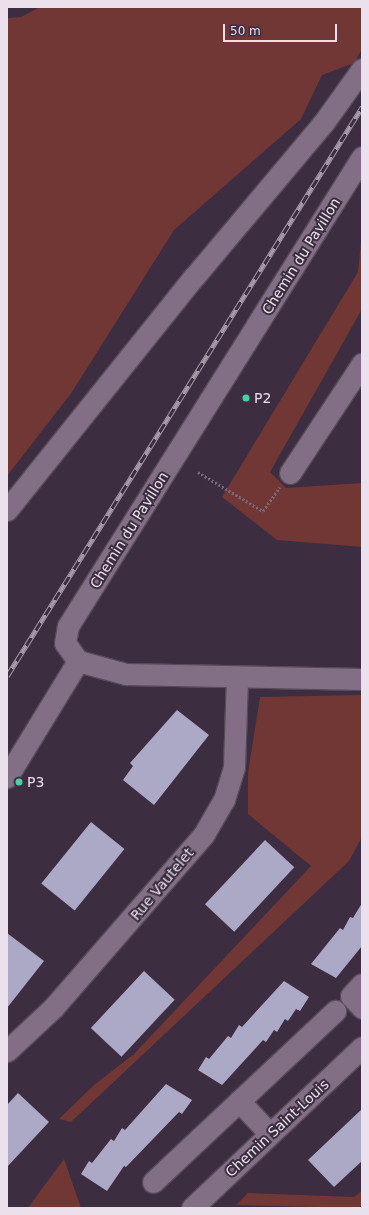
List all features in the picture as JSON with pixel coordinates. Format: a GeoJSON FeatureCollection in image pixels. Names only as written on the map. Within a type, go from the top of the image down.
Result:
{"type":"FeatureCollection","features":[{"type":"Feature","properties":{"kind":"street"},"geometry":{"type":"LineString","coordinates":[[7,510],[194,278],[324,122],[362,69]]}},
{"type":"Feature","properties":{"kind":"street","name":"Chemin du Pavillon"},"geometry":{"type":"LineString","coordinates":[[78,661],[65,643],[68,626],[362,158]]}},
{"type":"Feature","properties":{"kind":"street"},"geometry":{"type":"LineString","coordinates":[[290,473],[362,364]]}},
{"type":"Feature","properties":{"kind":"street"},"geometry":{"type":"LineString","coordinates":[[7,777],[78,661],[126,674],[237,678],[362,679]]}},
{"type":"Feature","properties":{"kind":"street","name":"Rue Vautelet"},"geometry":{"type":"LineString","coordinates":[[7,1051],[53,1008],[204,834],[224,800],[234,767],[237,678]]}},
{"type":"Feature","properties":{"kind":"street"},"geometry":{"type":"LineString","coordinates":[[362,984],[351,996],[362,1008]]}},
{"type":"Feature","properties":{"kind":"street"},"geometry":{"type":"LineString","coordinates":[[153,1182],[334,1011]]}},
{"type":"Feature","properties":{"kind":"street","name":"Chemin Saint-Louis"},"geometry":{"type":"LineString","coordinates":[[192,1208],[362,1047]]}},
{"type":"Feature","properties":{"kind":"street"},"geometry":{"type":"LineString","coordinates":[[240,1101],[270,1134]]}},
{"type":"Feature","properties":{"kind":"path"},"geometry":{"type":"LineString","coordinates":[[198,472],[263,511],[290,473]]}},
{"type":"Feature","properties":{"kind":"shaded area"},"geometry":{"type":"Polygon","coordinates":[[[40,7],[362,7],[362,49],[354,63],[322,75],[301,119],[174,230],[72,392],[7,476],[7,18],[21,17],[40,7]]]}},
{"type":"Feature","properties":{"kind":"shaded area"},"geometry":{"type":"Polygon","coordinates":[[[362,232],[362,309],[270,472],[286,488],[362,483],[362,547],[277,540],[222,497],[358,272],[362,232]]]}},
{"type":"Feature","properties":{"kind":"shaded area"},"geometry":{"type":"Polygon","coordinates":[[[362,695],[362,837],[349,861],[71,1122],[59,1119],[94,1085],[134,1054],[311,866],[248,814],[248,773],[260,697],[362,695]]]}},
{"type":"Feature","properties":{"kind":"shaded area"},"geometry":{"type":"Polygon","coordinates":[[[64,1159],[81,1208],[28,1208],[44,1186],[64,1159]]]}},
{"type":"Feature","properties":{"kind":"shaded area"},"geometry":{"type":"Polygon","coordinates":[[[362,1191],[362,1208],[236,1205],[248,1193],[354,1197],[362,1191]]]}},
{"type":"Feature","properties":{"kind":"building"},"geometry":{"type":"Polygon","coordinates":[[[177,710],[209,735],[154,805],[123,780],[133,766],[130,763],[177,710]]]}},
{"type":"Feature","properties":{"kind":"building"},"geometry":{"type":"Polygon","coordinates":[[[91,822],[124,849],[75,910],[41,883],[91,822]]]}},
{"type":"Feature","properties":{"kind":"building"},"geometry":{"type":"Polygon","coordinates":[[[265,840],[294,867],[234,932],[205,904],[265,840]]]}},
{"type":"Feature","properties":{"kind":"building"},"geometry":{"type":"Polygon","coordinates":[[[362,903],[362,946],[336,978],[311,964],[340,928],[343,930],[350,917],[353,918],[362,903]]]}},
{"type":"Feature","properties":{"kind":"building"},"geometry":{"type":"Polygon","coordinates":[[[7,933],[44,961],[7,1008],[7,933]]]}},
{"type":"Feature","properties":{"kind":"building"},"geometry":{"type":"Polygon","coordinates":[[[144,971],[175,1000],[122,1057],[91,1028],[144,971]]]}},
{"type":"Feature","properties":{"kind":"building"},"geometry":{"type":"Polygon","coordinates":[[[284,981],[309,997],[300,1011],[296,1009],[288,1021],[285,1019],[277,1032],[274,1030],[266,1042],[263,1040],[222,1085],[198,1070],[206,1057],[209,1059],[228,1036],[231,1038],[239,1025],[242,1027],[284,981]]]}},
{"type":"Feature","properties":{"kind":"building"},"geometry":{"type":"Polygon","coordinates":[[[166,1084],[192,1100],[182,1114],[179,1112],[126,1167],[124,1166],[107,1191],[81,1174],[89,1161],[92,1163],[111,1139],[114,1141],[122,1128],[125,1130],[166,1084]]]}},
{"type":"Feature","properties":{"kind":"building"},"geometry":{"type":"Polygon","coordinates":[[[18,1093],[49,1122],[7,1167],[7,1105],[18,1093]]]}},
{"type":"Feature","properties":{"kind":"building"},"geometry":{"type":"Polygon","coordinates":[[[362,1109],[362,1161],[334,1187],[308,1160],[362,1109]]]}},
{"type":"Feature","properties":{"kind":"railway"},"geometry":{"type":"LineString","coordinates":[[7,676],[362,107]]}},
{"type":"Feature","properties":{"kind":"place","name":"P2"},"geometry":{"type":"Point","coordinates":[246,398]}},
{"type":"Feature","properties":{"kind":"place","name":"P3"},"geometry":{"type":"Point","coordinates":[19,782]}}]}
